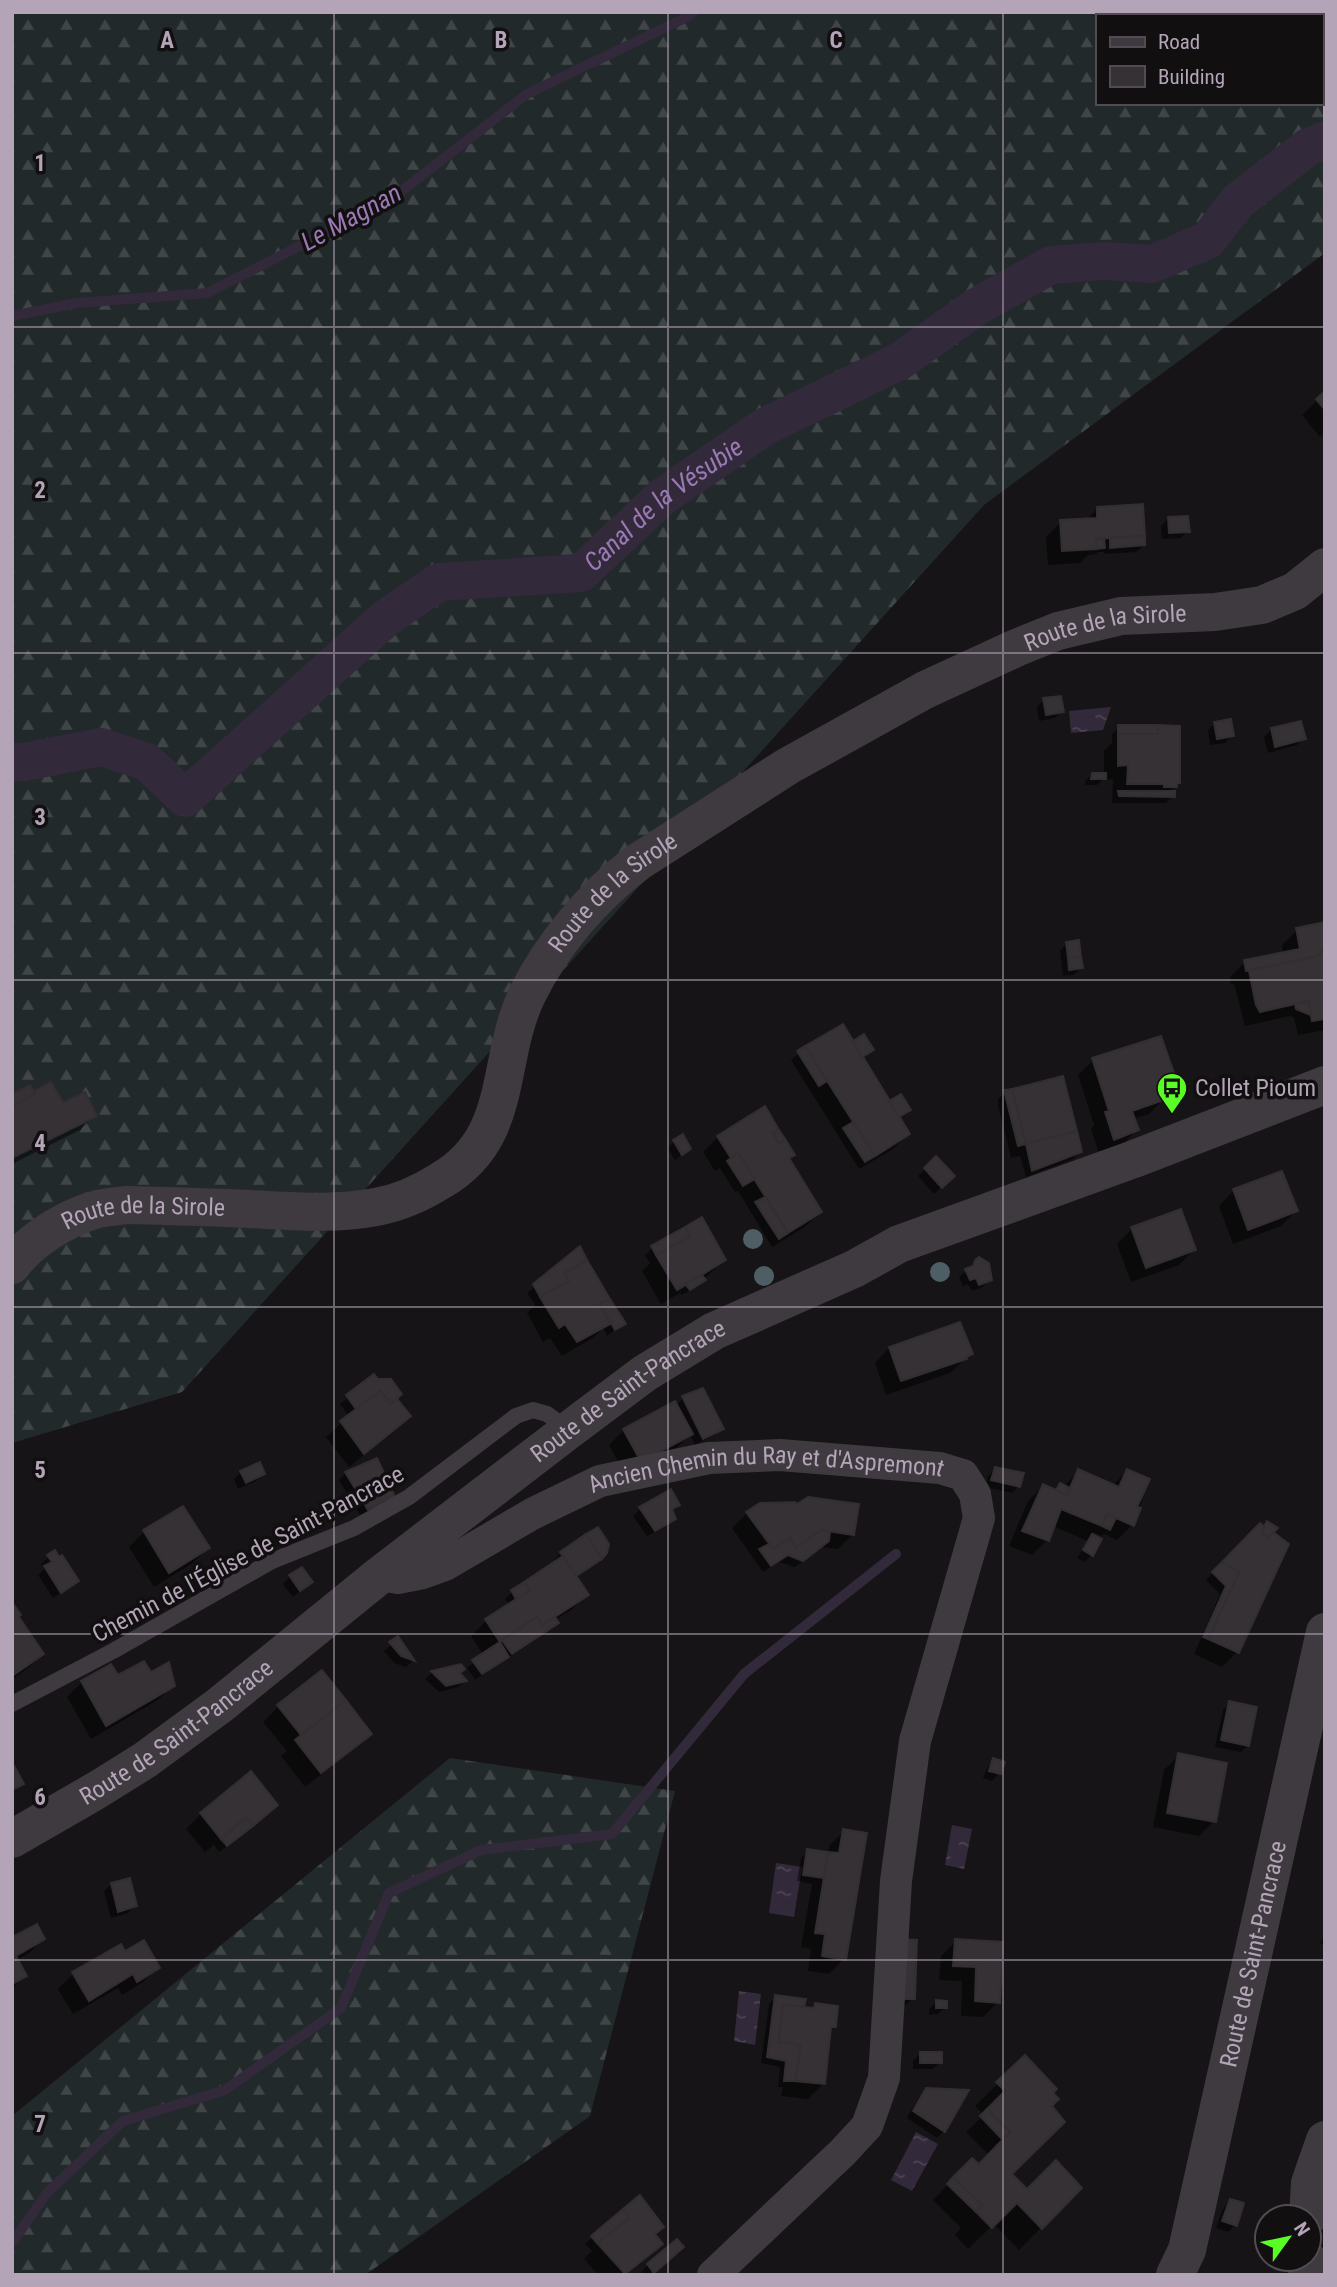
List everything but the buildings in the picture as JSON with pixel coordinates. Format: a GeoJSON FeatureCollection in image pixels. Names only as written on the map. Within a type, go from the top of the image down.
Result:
{"type":"FeatureCollection","features":[{"type":"Feature","properties":{"kind":"street","name":"Route de la Sirole"},"geometry":{"type":"LineString","coordinates":[[12,1265],[39,1239],[67,1222],[95,1210],[127,1205],[327,1213],[379,1206],[427,1189],[451,1175],[471,1157],[485,1139],[494,1118],[527,996],[551,953],[585,911],[617,878],[638,862],[789,766],[925,690],[1016,648],[1058,631],[1121,616],[1215,612],[1262,605],[1295,591],[1325,567]]}},
{"type":"Feature","properties":{"kind":"street","name":"Route de Saint-Pancrace"},"geometry":{"type":"LineString","coordinates":[[12,1839],[145,1760],[220,1705],[380,1576],[569,1430],[645,1373],[714,1331],[854,1269],[899,1244],[1134,1159],[1325,1084]]}},
{"type":"Feature","properties":{"kind":"street","name":"Ancien Chemin du Ray et d'Aspremont"},"geometry":{"type":"LineString","coordinates":[[380,1576],[398,1578],[445,1565],[532,1514],[600,1481],[709,1458],[780,1455],[940,1468],[963,1475],[975,1494],[979,1518],[915,1741],[896,1881],[884,2078],[878,2098],[867,2126],[843,2152],[713,2275]]}},
{"type":"Feature","properties":{"kind":"street","name":"Route de Saint-Pancrace"},"geometry":{"type":"LineString","coordinates":[[1175,2275],[1187,2250],[1325,1632]]}},
{"type":"Feature","properties":{"kind":"street"},"geometry":{"type":"LineString","coordinates":[[1309,2203],[1310,2183],[1325,2140]]}},
{"type":"Feature","properties":{"kind":"lane","name":"Chemin de l'Église de Saint-Pancrace"},"geometry":{"type":"LineString","coordinates":[[12,1704],[113,1651],[272,1561],[354,1528],[410,1497],[516,1416],[533,1410],[547,1414],[569,1430]]}},
{"type":"Feature","properties":{"kind":"green space"},"geometry":{"type":"Polygon","coordinates":[[[12,12],[1325,12],[1325,253],[984,505],[182,1392],[12,1443],[12,12]]]}},
{"type":"Feature","properties":{"kind":"green space"},"geometry":{"type":"Polygon","coordinates":[[[450,1758],[675,1791],[590,2116],[365,2275],[12,2275],[12,2116],[450,1758]]]}},
{"type":"Feature","properties":{"kind":"water"},"geometry":{"type":"Polygon","coordinates":[[[1111,707],[1103,730],[1071,733],[1069,711],[1111,707]]]}},
{"type":"Feature","properties":{"kind":"water"},"geometry":{"type":"Polygon","coordinates":[[[952,1825],[972,1829],[964,1869],[945,1865],[952,1825]]]}},
{"type":"Feature","properties":{"kind":"water"},"geometry":{"type":"Polygon","coordinates":[[[776,1863],[802,1867],[794,1917],[769,1913],[776,1863]]]}},
{"type":"Feature","properties":{"kind":"water"},"geometry":{"type":"Polygon","coordinates":[[[739,1991],[761,1994],[755,2045],[734,2041],[739,1991]]]}},
{"type":"Feature","properties":{"kind":"water"},"geometry":{"type":"Polygon","coordinates":[[[916,2132],[938,2144],[912,2191],[891,2180],[916,2132]]]}},
{"type":"Feature","properties":{"kind":"waterway","name":"Le Magnan"},"geometry":{"type":"LineString","coordinates":[[12,316],[77,303],[207,293],[390,200],[527,94],[694,12]]}},
{"type":"Feature","properties":{"kind":"waterway","name":"Canal de la Vésubie"},"geometry":{"type":"LineString","coordinates":[[12,762],[101,747],[147,762],[185,798],[386,618],[439,582],[581,573],[662,497],[764,427],[900,361],[976,307],[1051,265],[1104,261],[1152,264],[1208,240],[1238,201],[1308,147],[1325,140]]}},
{"type":"Feature","properties":{"kind":"waterway"},"geometry":{"type":"LineString","coordinates":[[12,2243],[47,2193],[123,2121],[225,2090],[341,2008],[389,1893],[481,1850],[612,1834],[744,1674],[896,1554]]}},
{"type":"Feature","properties":{"kind":"place","name":"Collet Pioum"},"geometry":{"type":"Point","coordinates":[1172,1115]}}]}
